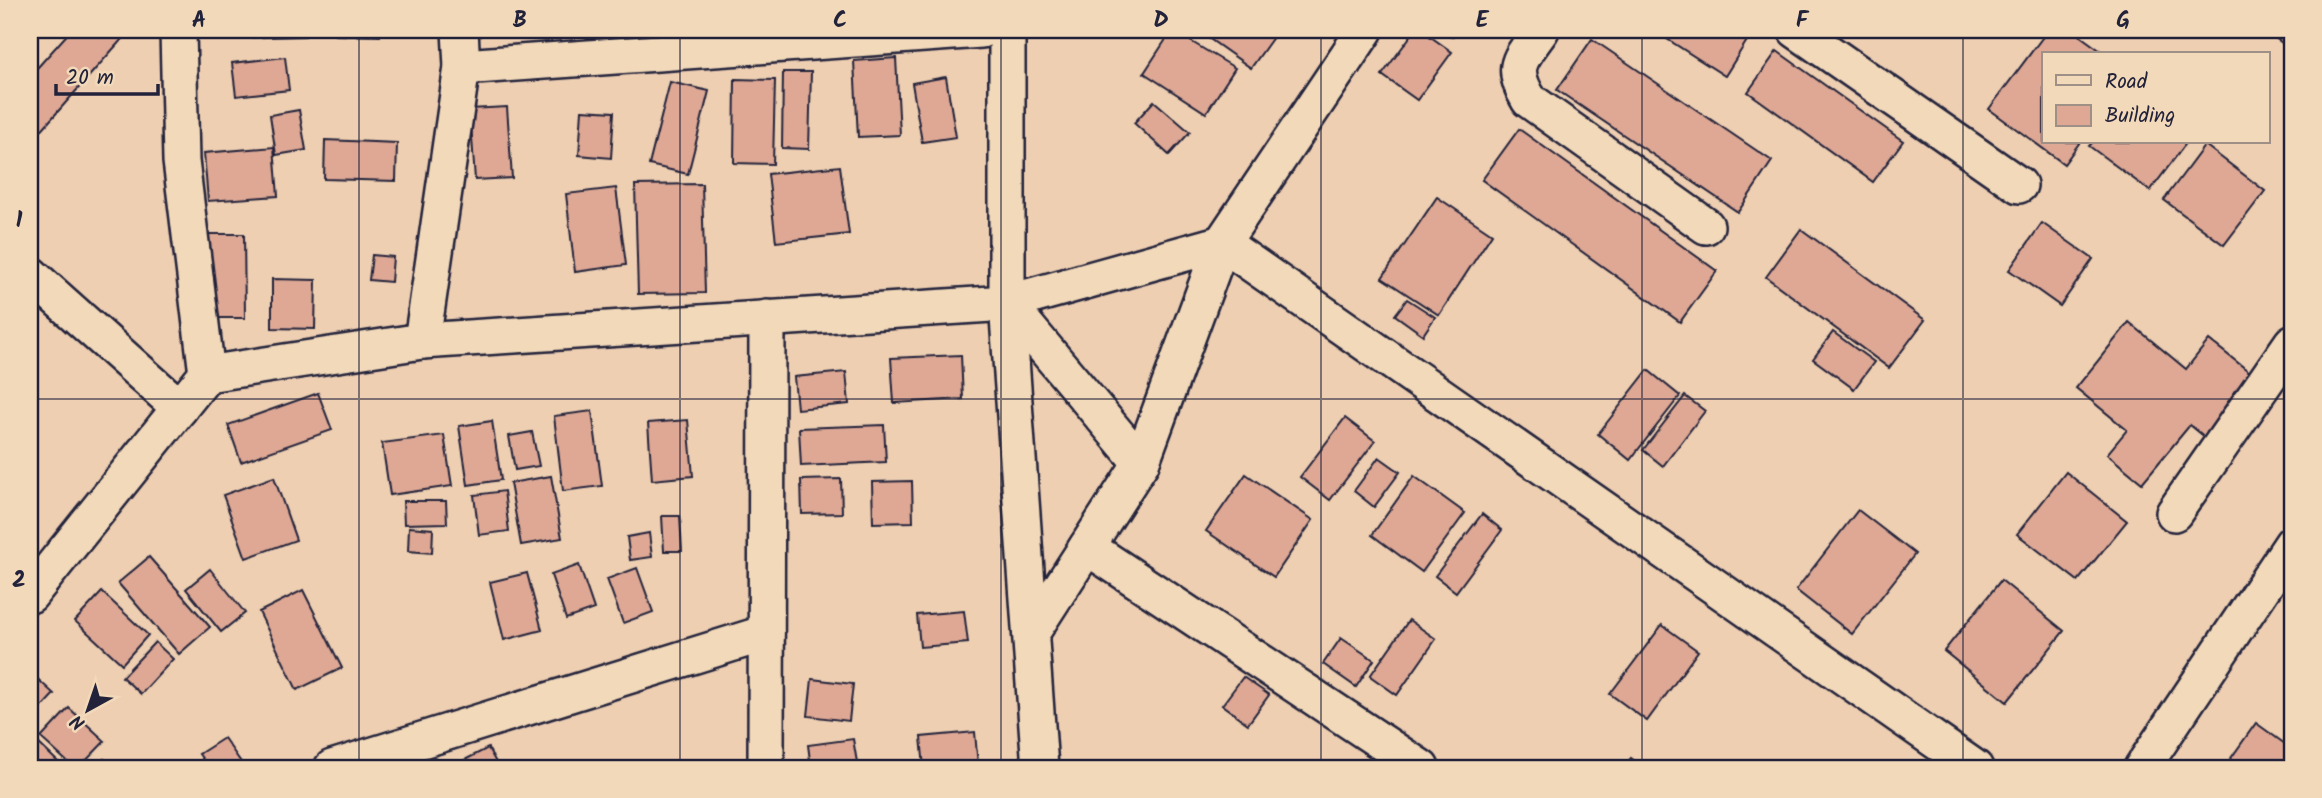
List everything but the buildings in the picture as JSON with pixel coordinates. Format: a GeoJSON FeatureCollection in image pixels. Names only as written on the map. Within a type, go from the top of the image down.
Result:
{"type":"FeatureCollection","features":[{"type":"Feature","properties":{"kind":"street"},"geometry":{"type":"LineString","coordinates":[[178,30],[181,161],[207,374]]}},
{"type":"Feature","properties":{"kind":"street"},"geometry":{"type":"LineString","coordinates":[[422,341],[461,67],[460,30]]}},
{"type":"Feature","properties":{"kind":"street"},"geometry":{"type":"LineString","coordinates":[[461,67],[711,39],[981,30]]}},
{"type":"Feature","properties":{"kind":"street"},"geometry":{"type":"LineString","coordinates":[[1007,30],[1007,303],[1040,768]]}},
{"type":"Feature","properties":{"kind":"street"},"geometry":{"type":"LineString","coordinates":[[1032,632],[1141,463],[1222,243],[1365,30]]}},
{"type":"Feature","properties":{"kind":"street"},"geometry":{"type":"LineString","coordinates":[[1541,30],[1519,62],[1517,80],[1529,100],[1706,226]]}},
{"type":"Feature","properties":{"kind":"street"},"geometry":{"type":"LineString","coordinates":[[1796,30],[2019,185]]}},
{"type":"Feature","properties":{"kind":"street"},"geometry":{"type":"LineString","coordinates":[[30,595],[207,374],[422,341],[1007,303],[1222,243]]}},
{"type":"Feature","properties":{"kind":"street"},"geometry":{"type":"LineString","coordinates":[[1222,243],[1975,768]]}},
{"type":"Feature","properties":{"kind":"street"},"geometry":{"type":"LineString","coordinates":[[30,274],[180,408]]}},
{"type":"Feature","properties":{"kind":"street"},"geometry":{"type":"LineString","coordinates":[[1007,303],[1141,463]]}},
{"type":"Feature","properties":{"kind":"street"},"geometry":{"type":"LineString","coordinates":[[766,318],[766,768]]}},
{"type":"Feature","properties":{"kind":"street"},"geometry":{"type":"LineString","coordinates":[[2174,513],[2292,343]]}},
{"type":"Feature","properties":{"kind":"street"},"geometry":{"type":"LineString","coordinates":[[2143,768],[2292,544]]}},
{"type":"Feature","properties":{"kind":"street"},"geometry":{"type":"LineString","coordinates":[[1087,547],[1421,768]]}},
{"type":"Feature","properties":{"kind":"street"},"geometry":{"type":"LineString","coordinates":[[331,768],[766,633]]}}]}
